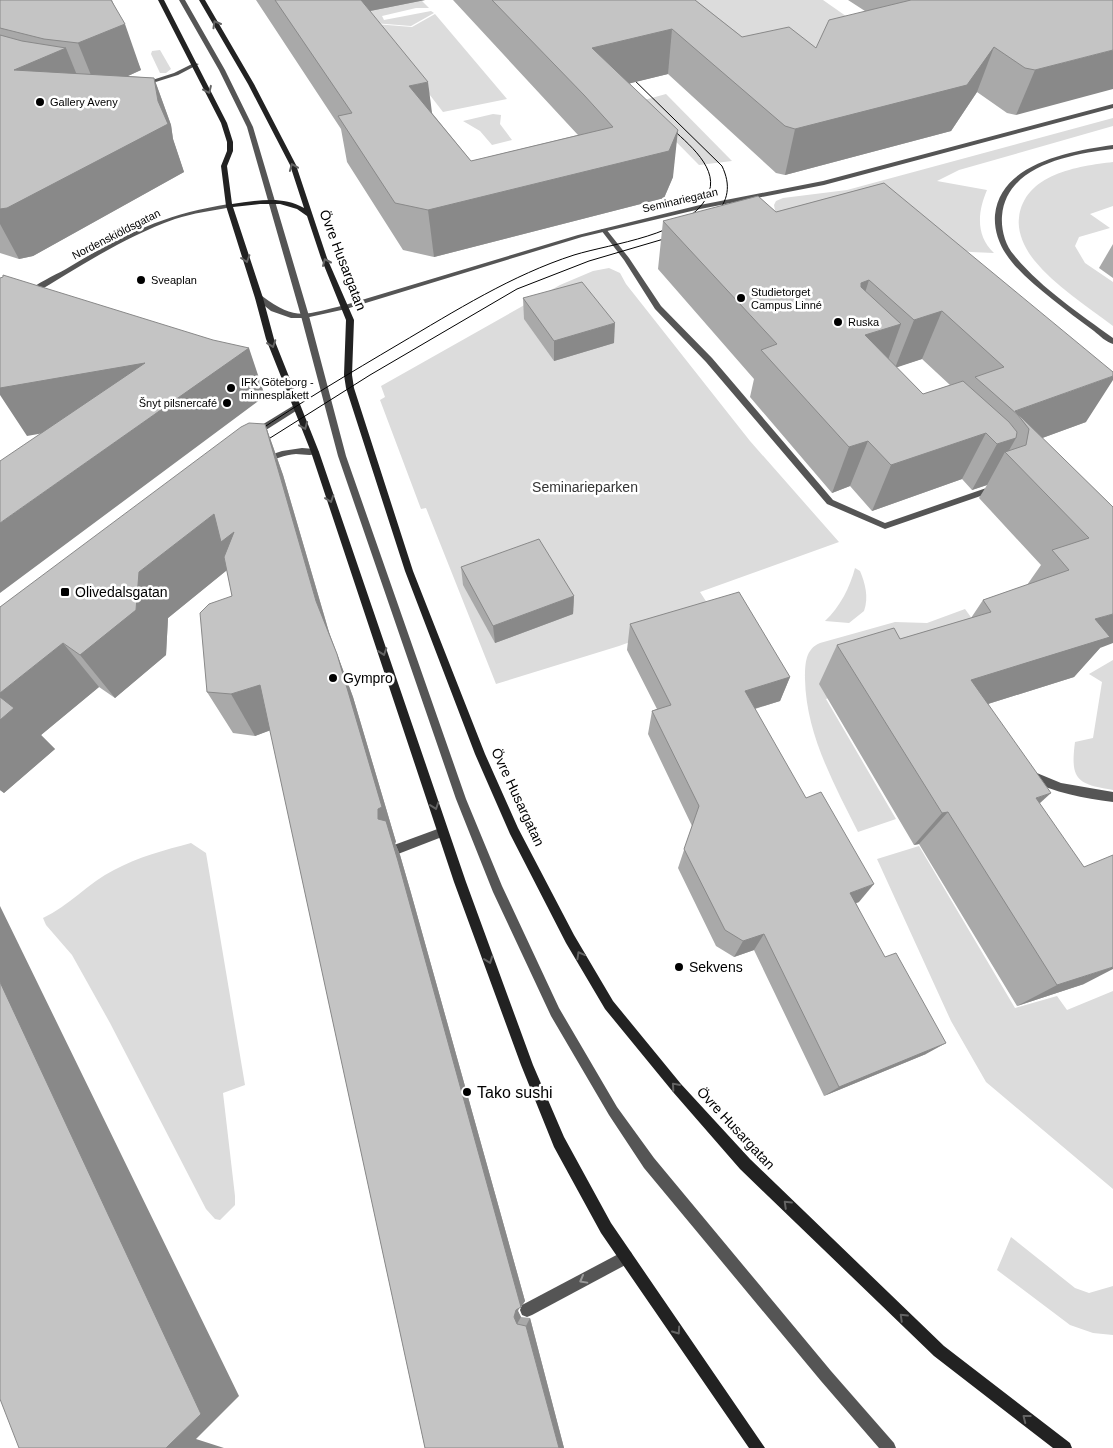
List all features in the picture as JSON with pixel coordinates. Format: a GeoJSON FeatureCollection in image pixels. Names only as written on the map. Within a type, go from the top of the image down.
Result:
{"type":"FeatureCollection","features":[{"type":"Feature","properties":{"kind":"main road"},"geometry":{"type":"LineString","coordinates":[[162,0],[196,64],[224,123],[230,142],[230,151],[224,166],[229,206],[259,298],[270,339],[315,452],[443,832],[528,1065],[559,1142],[606,1228],[758,1448]]}},
{"type":"Feature","properties":{"kind":"main road","name":"Övre Husargatan"},"geometry":{"type":"LineString","coordinates":[[202,0],[251,84],[293,165],[324,258],[350,320],[348,375],[350,388],[409,571],[480,754],[514,831],[591,976],[632,1034],[745,1164],[939,1351],[1065,1448]]}},
{"type":"Feature","properties":{"kind":"main road","name":"Nordenskiöldsgatan"},"geometry":{"type":"LineString","coordinates":[[229,206],[270,201],[292,204],[308,214]]}},
{"type":"Feature","properties":{"kind":"street"},"geometry":{"type":"LineString","coordinates":[[182,0],[222,70],[250,127],[305,316],[342,456],[461,799],[498,888],[555,1012],[612,1111],[649,1163],[826,1376],[889,1448]]}},
{"type":"Feature","properties":{"kind":"street"},"geometry":{"type":"LineString","coordinates":[[138,86],[176,74],[196,64]]}},
{"type":"Feature","properties":{"kind":"street","name":"Seminariegatan"},"geometry":{"type":"LineString","coordinates":[[259,298],[280,312],[292,316],[305,316],[346,307],[503,258],[604,230],[700,207],[843,178],[1113,106]]}},
{"type":"Feature","properties":{"kind":"street"},"geometry":{"type":"LineString","coordinates":[[1113,147],[1070,154],[1020,176],[1005,189],[1000,198],[997,215],[1004,244],[1022,268],[1113,342]]}},
{"type":"Feature","properties":{"kind":"street","name":"Nordenskiöldsgatan"},"geometry":{"type":"LineString","coordinates":[[24,296],[86,260],[160,222],[190,213],[229,206]]}},
{"type":"Feature","properties":{"kind":"street"},"geometry":{"type":"LineString","coordinates":[[604,230],[627,259],[658,307],[709,360],[830,502],[885,526],[996,487],[997,482]]}},
{"type":"Feature","properties":{"kind":"street"},"geometry":{"type":"LineString","coordinates":[[250,437],[296,407]]}},
{"type":"Feature","properties":{"kind":"street"},"geometry":{"type":"LineString","coordinates":[[255,465],[274,454],[304,451],[315,452]]}},
{"type":"Feature","properties":{"kind":"street"},"geometry":{"type":"LineString","coordinates":[[1022,769],[1052,787],[1087,794],[1113,796]]}},
{"type":"Feature","properties":{"kind":"street"},"geometry":{"type":"LineString","coordinates":[[398,849],[443,832]]}},
{"type":"Feature","properties":{"kind":"street"},"geometry":{"type":"LineString","coordinates":[[528,1310],[626,1257]]}},
{"type":"Feature","properties":{"kind":"green space"},"geometry":{"type":"Polygon","coordinates":[[[355,0],[421,0],[429,8],[416,8],[382,16],[384,20],[431,11],[434,13],[411,26],[373,23],[355,0]]]}},
{"type":"Feature","properties":{"kind":"green space"},"geometry":{"type":"Polygon","coordinates":[[[661,0],[823,0],[873,35],[736,63],[661,0]]]}},
{"type":"Feature","properties":{"kind":"green space"},"geometry":{"type":"Polygon","coordinates":[[[435,14],[507,99],[443,112],[375,24],[412,27],[435,14]]]}},
{"type":"Feature","properties":{"kind":"green space"},"geometry":{"type":"Polygon","coordinates":[[[160,50],[171,69],[166,73],[160,73],[151,54],[152,51],[160,50]]]}},
{"type":"Feature","properties":{"kind":"green space"},"geometry":{"type":"Polygon","coordinates":[[[666,94],[732,161],[699,165],[637,102],[666,94]]]}},
{"type":"Feature","properties":{"kind":"green space"},"geometry":{"type":"Polygon","coordinates":[[[493,114],[501,115],[500,124],[512,140],[492,145],[480,131],[463,121],[493,114]]]}},
{"type":"Feature","properties":{"kind":"green space"},"geometry":{"type":"Polygon","coordinates":[[[1113,118],[1113,126],[959,170],[937,181],[987,190],[980,214],[980,223],[984,239],[994,253],[971,252],[777,222],[774,205],[776,201],[783,198],[847,190],[1113,118]]]}},
{"type":"Feature","properties":{"kind":"green space"},"geometry":{"type":"Polygon","coordinates":[[[1113,162],[1113,206],[1090,214],[1110,228],[1079,237],[1075,246],[1085,263],[1113,282],[1113,326],[1042,269],[1031,256],[1020,235],[1019,218],[1023,203],[1031,191],[1042,182],[1069,170],[1113,162]]]}},
{"type":"Feature","properties":{"kind":"green space","name":"Seminarieparken"},"geometry":{"type":"Polygon","coordinates":[[[609,268],[620,273],[626,284],[750,441],[839,542],[700,592],[713,612],[619,646],[496,684],[426,508],[421,509],[380,400],[385,397],[381,386],[560,285],[593,271],[609,268]]]}},
{"type":"Feature","properties":{"kind":"green space"},"geometry":{"type":"Polygon","coordinates":[[[855,568],[860,571],[865,585],[866,601],[864,611],[849,623],[825,621],[844,596],[855,568]]]}},
{"type":"Feature","properties":{"kind":"green space"},"geometry":{"type":"Polygon","coordinates":[[[965,609],[981,631],[826,699],[896,819],[858,832],[831,777],[810,719],[805,679],[809,653],[811,649],[820,643],[895,622],[927,623],[965,609]]]}},
{"type":"Feature","properties":{"kind":"green space"},"geometry":{"type":"Polygon","coordinates":[[[1113,660],[1113,790],[1091,785],[1079,778],[1075,772],[1074,755],[1075,742],[1093,738],[1102,682],[1089,674],[1113,660]]]}},
{"type":"Feature","properties":{"kind":"green space"},"geometry":{"type":"Polygon","coordinates":[[[191,843],[206,853],[245,1085],[223,1093],[235,1205],[220,1220],[215,1219],[206,1209],[110,1023],[72,955],[46,925],[43,918],[105,875],[123,865],[191,843]]]}},
{"type":"Feature","properties":{"kind":"green space"},"geometry":{"type":"Polygon","coordinates":[[[919,846],[1015,1008],[1057,996],[1067,1010],[1113,991],[1113,1189],[986,1082],[951,1021],[877,859],[919,846]]]}},
{"type":"Feature","properties":{"kind":"green space"},"geometry":{"type":"Polygon","coordinates":[[[1011,1237],[1075,1288],[1089,1293],[1113,1286],[1113,1335],[1093,1333],[1070,1325],[997,1270],[1011,1237]]]}},
{"type":"Feature","properties":{"kind":"building"},"geometry":{"type":"Polygon","coordinates":[[[0,0],[111,0],[125,24],[78,43],[44,39],[0,28],[0,0]]]}},
{"type":"Feature","properties":{"kind":"building"},"geometry":{"type":"Polygon","coordinates":[[[275,0],[361,0],[428,82],[409,86],[471,161],[613,127],[492,0],[695,0],[742,37],[789,27],[816,48],[829,20],[911,0],[1113,0],[1113,50],[1035,70],[1025,68],[994,47],[967,85],[795,129],[785,126],[672,29],[592,48],[678,130],[669,151],[428,210],[395,203],[338,116],[352,113],[275,0]]]}},
{"type":"Feature","properties":{"kind":"building"},"geometry":{"type":"Polygon","coordinates":[[[0,35],[22,41],[66,48],[14,70],[154,78],[158,101],[168,124],[7,208],[0,209],[0,35]]]}},
{"type":"Feature","properties":{"kind":"building"},"geometry":{"type":"Polygon","coordinates":[[[884,183],[1113,372],[1113,376],[1015,411],[1113,507],[1113,614],[1095,619],[1110,637],[971,680],[1051,793],[1036,798],[1084,867],[1113,855],[1113,967],[1057,985],[948,812],[942,813],[837,645],[894,628],[900,639],[991,612],[983,600],[1069,570],[1052,550],[1089,538],[1005,452],[1026,445],[1029,429],[1018,415],[975,377],[1004,367],[942,311],[914,320],[869,280],[861,283],[861,287],[901,324],[865,335],[923,394],[963,381],[1009,422],[1017,432],[1016,438],[997,444],[986,433],[891,465],[868,441],[849,447],[761,350],[777,344],[663,221],[758,196],[776,212],[884,183]]]}},
{"type":"Feature","properties":{"kind":"building"},"geometry":{"type":"Polygon","coordinates":[[[3,275],[213,340],[249,348],[0,523],[0,461],[145,363],[0,388],[0,278],[3,275]]]}},
{"type":"Feature","properties":{"kind":"building"},"geometry":{"type":"Polygon","coordinates":[[[582,282],[615,323],[554,341],[523,298],[582,282]]]}},
{"type":"Feature","properties":{"kind":"building"},"geometry":{"type":"Polygon","coordinates":[[[249,423],[265,424],[316,601],[337,654],[382,807],[378,809],[378,819],[386,821],[398,861],[521,1307],[516,1310],[514,1317],[517,1324],[526,1326],[559,1448],[425,1448],[260,685],[231,694],[207,692],[200,613],[209,604],[232,596],[224,557],[234,532],[221,542],[214,514],[139,572],[136,610],[80,655],[63,643],[0,693],[0,607],[241,427],[249,423]]]}},
{"type":"Feature","properties":{"kind":"building"},"geometry":{"type":"Polygon","coordinates":[[[539,539],[574,596],[493,626],[461,567],[539,539]]]}},
{"type":"Feature","properties":{"kind":"building"},"geometry":{"type":"Polygon","coordinates":[[[739,592],[790,677],[745,691],[806,798],[821,792],[874,884],[850,893],[885,957],[896,953],[946,1043],[839,1087],[764,934],[743,941],[725,930],[684,849],[699,806],[652,711],[671,705],[630,624],[739,592]]]}},
{"type":"Feature","properties":{"kind":"building"},"geometry":{"type":"Polygon","coordinates":[[[0,697],[14,708],[0,720],[0,697]]]}},
{"type":"Feature","properties":{"kind":"building"},"geometry":{"type":"Polygon","coordinates":[[[0,982],[201,1414],[166,1448],[19,1448],[0,1399],[0,982]]]}},
{"type":"Feature","properties":{"kind":"tram line"},"geometry":{"type":"LineString","coordinates":[[627,73],[722,166],[727,180],[727,192],[723,205],[714,216]]}},
{"type":"Feature","properties":{"kind":"tram line"},"geometry":{"type":"LineString","coordinates":[[254,434],[362,366],[506,283],[551,263],[647,236],[683,221],[697,210],[707,197],[710,187],[710,176],[700,157],[669,126]]}},
{"type":"Feature","properties":{"kind":"tram line"},"geometry":{"type":"LineString","coordinates":[[259,445],[370,375],[517,289],[589,261],[674,236]]}},
{"type":"Feature","properties":{"kind":"place","name":"Gallery Aveny"},"geometry":{"type":"Point","coordinates":[40,102]}},
{"type":"Feature","properties":{"kind":"place","name":"Sveaplan"},"geometry":{"type":"Point","coordinates":[141,280]}},
{"type":"Feature","properties":{"kind":"place","name":"Studietorget Campus Linné"},"geometry":{"type":"Point","coordinates":[741,298]}},
{"type":"Feature","properties":{"kind":"place","name":"Ruska"},"geometry":{"type":"Point","coordinates":[838,322]}},
{"type":"Feature","properties":{"kind":"place","name":"IFK Göteborg - minnesplakett"},"geometry":{"type":"Point","coordinates":[231,388]}},
{"type":"Feature","properties":{"kind":"place","name":"Šnyt pilsnercafé"},"geometry":{"type":"Point","coordinates":[227,403]}},
{"type":"Feature","properties":{"kind":"place","name":"Olivedalsgatan"},"geometry":{"type":"Point","coordinates":[65,592]}},
{"type":"Feature","properties":{"kind":"place","name":"Gympro"},"geometry":{"type":"Point","coordinates":[333,678]}},
{"type":"Feature","properties":{"kind":"place","name":"Sekvens"},"geometry":{"type":"Point","coordinates":[679,967]}},
{"type":"Feature","properties":{"kind":"place","name":"Tako sushi"},"geometry":{"type":"Point","coordinates":[467,1092]}}]}
